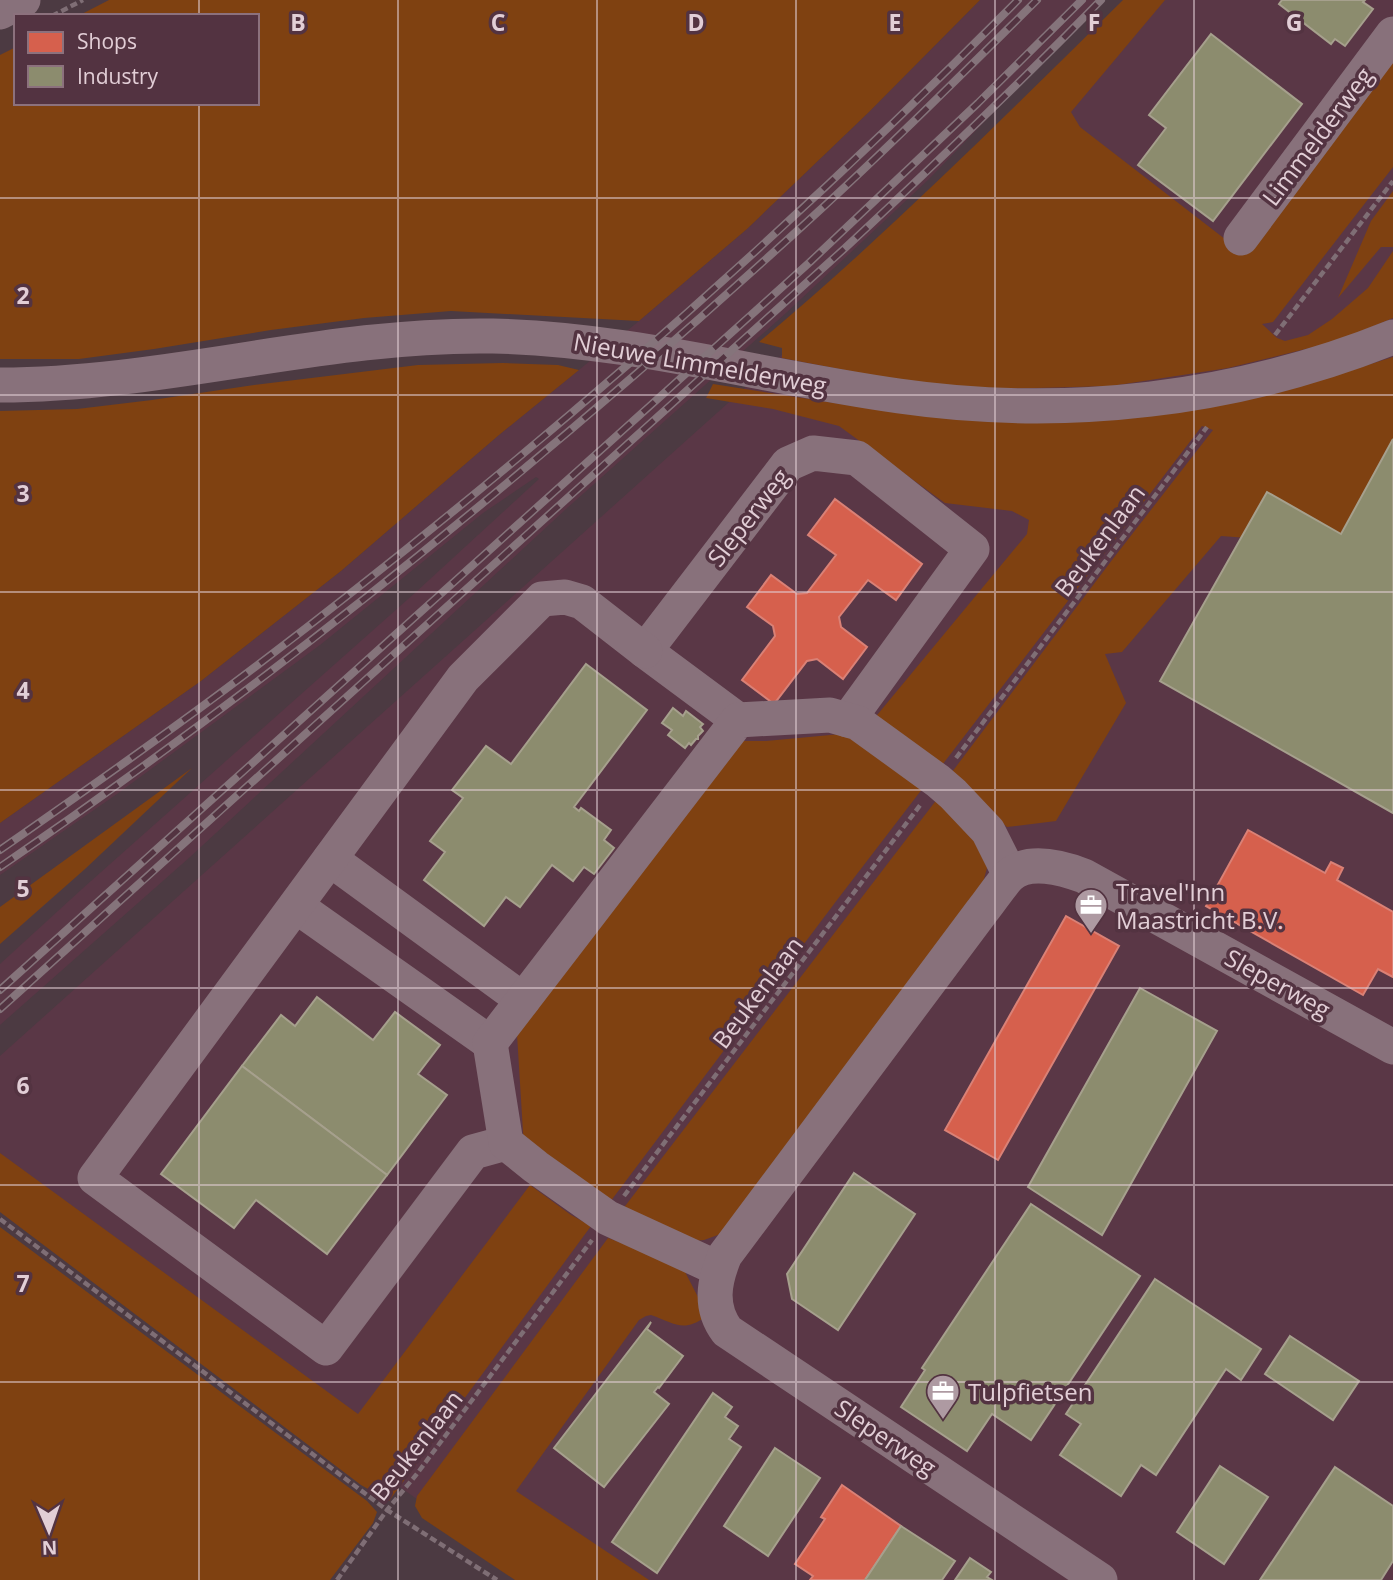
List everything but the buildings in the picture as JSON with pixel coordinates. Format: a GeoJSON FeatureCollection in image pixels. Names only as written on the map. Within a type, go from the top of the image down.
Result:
{"type":"FeatureCollection","features":[{"type":"Feature","properties":{"kind":"street"},"geometry":{"type":"LineString","coordinates":[[0,12],[23,0]]}},
{"type":"Feature","properties":{"kind":"street","name":"Limmelderweg"},"geometry":{"type":"LineString","coordinates":[[1241,238],[1393,34]]}},
{"type":"Feature","properties":{"kind":"street","name":"Nieuwe Limmelderweg"},"geometry":{"type":"LineString","coordinates":[[0,385],[110,378],[399,338],[489,336],[590,342],[862,390],[959,403],[1054,407],[1111,404],[1174,396],[1280,375],[1393,337]]}},
{"type":"Feature","properties":{"kind":"street","name":"Sleperweg"},"geometry":{"type":"LineString","coordinates":[[645,651],[788,464],[813,453],[857,458],[972,549],[853,722]]}},
{"type":"Feature","properties":{"kind":"street"},"geometry":{"type":"LineString","coordinates":[[506,1143],[472,1152],[327,1348],[95,1178],[463,678],[542,598],[565,597],[582,602],[738,720],[830,715],[853,722],[938,781],[988,831],[1010,875]]}},
{"type":"Feature","properties":{"kind":"street"},"geometry":{"type":"LineString","coordinates":[[490,1043],[738,720]]}},
{"type":"Feature","properties":{"kind":"street"},"geometry":{"type":"LineString","coordinates":[[330,859],[523,1000]]}},
{"type":"Feature","properties":{"kind":"street","name":"Sleperweg"},"geometry":{"type":"LineString","coordinates":[[1100,1580],[727,1331],[719,1320],[715,1287],[725,1255],[1010,875],[1017,870],[1037,866],[1059,867],[1084,876],[1393,1047]]}},
{"type":"Feature","properties":{"kind":"street"},"geometry":{"type":"LineString","coordinates":[[296,906],[490,1043],[506,1143],[608,1218],[719,1269]]}},
{"type":"Feature","properties":{"kind":"path"},"geometry":{"type":"LineString","coordinates":[[56,14],[83,0]]}},
{"type":"Feature","properties":{"kind":"path"},"geometry":{"type":"LineString","coordinates":[[1275,335],[1393,181]]}},
{"type":"Feature","properties":{"kind":"path","name":"Beukenlaan"},"geometry":{"type":"LineString","coordinates":[[337,1580],[387,1510],[1207,427]]}},
{"type":"Feature","properties":{"kind":"path"},"geometry":{"type":"LineString","coordinates":[[0,1219],[387,1510],[496,1580]]}},
{"type":"Feature","properties":{"kind":"shaded area"},"geometry":{"type":"Polygon","coordinates":[[[109,0],[980,0],[747,229],[639,321],[451,311],[364,318],[271,330],[79,359],[0,359],[0,55],[14,48],[14,105],[259,105],[259,14],[82,14],[109,0]]]}},
{"type":"Feature","properties":{"kind":"shaded area"},"geometry":{"type":"Polygon","coordinates":[[[980,0],[1102,0],[928,180],[786,313],[566,509],[190,857],[0,1025],[0,964],[539,479],[536,477],[483,513],[320,645],[117,794],[0,875],[0,823],[201,681],[341,571],[499,435],[639,321],[747,229],[980,0]]]}},
{"type":"Feature","properties":{"kind":"shaded area"},"geometry":{"type":"Polygon","coordinates":[[[1123,0],[1165,0],[1071,112],[1080,127],[1243,253],[1393,40],[1393,167],[1273,322],[1262,324],[1277,338],[1285,341],[1308,335],[1332,319],[1368,288],[1393,251],[1393,318],[1338,341],[1228,368],[1111,386],[997,389],[918,384],[782,358],[782,348],[759,342],[899,218],[1123,0]]]}},
{"type":"Feature","properties":{"kind":"shaded area"},"geometry":{"type":"Polygon","coordinates":[[[1143,0],[1393,0],[1393,1580],[535,1580],[432,1510],[0,1199],[0,1056],[1027,135],[1143,0]]]}},
{"type":"Feature","properties":{"kind":"shaded area"},"geometry":{"type":"Polygon","coordinates":[[[1393,191],[1393,247],[1381,247],[1338,298],[1371,221],[1393,191]]]}},
{"type":"Feature","properties":{"kind":"shaded area"},"geometry":{"type":"Polygon","coordinates":[[[1393,357],[1393,521],[1345,545],[1221,536],[1122,652],[1105,654],[1126,703],[1056,821],[1007,827],[949,776],[1213,430],[1202,426],[936,773],[873,720],[1027,534],[1029,520],[1012,511],[945,503],[839,426],[773,409],[706,398],[713,384],[879,410],[1320,380],[1393,357]]]}},
{"type":"Feature","properties":{"kind":"shaded area"},"geometry":{"type":"Polygon","coordinates":[[[418,365],[558,365],[579,370],[341,571],[201,681],[0,823],[0,411],[77,409],[418,365]]]}},
{"type":"Feature","properties":{"kind":"shaded area"},"geometry":{"type":"Polygon","coordinates":[[[852,733],[926,784],[607,1206],[524,1148],[517,1034],[742,741],[852,733]]]}},
{"type":"Feature","properties":{"kind":"shaded area"},"geometry":{"type":"Polygon","coordinates":[[[192,768],[85,869],[0,944],[0,907],[192,768]]]}},
{"type":"Feature","properties":{"kind":"shaded area"},"geometry":{"type":"Polygon","coordinates":[[[941,794],[971,830],[988,864],[981,890],[726,1232],[704,1240],[680,1242],[619,1214],[941,794]]]}},
{"type":"Feature","properties":{"kind":"shaded area"},"geometry":{"type":"Polygon","coordinates":[[[0,1153],[358,1414],[530,1185],[591,1226],[389,1501],[361,1485],[0,1212],[0,1153]]]}},
{"type":"Feature","properties":{"kind":"shaded area"},"geometry":{"type":"Polygon","coordinates":[[[0,1227],[367,1501],[377,1512],[373,1523],[330,1580],[0,1580],[0,1227]]]}},
{"type":"Feature","properties":{"kind":"shaded area"},"geometry":{"type":"Polygon","coordinates":[[[608,1238],[682,1266],[705,1317],[684,1326],[651,1315],[639,1320],[516,1491],[649,1580],[515,1580],[422,1518],[415,1506],[417,1496],[608,1238]]]}},
{"type":"Feature","properties":{"kind":"railway"},"geometry":{"type":"LineString","coordinates":[[0,850],[255,667],[355,590],[552,430],[743,263],[836,177],[1018,0]]}},
{"type":"Feature","properties":{"kind":"railway"},"geometry":{"type":"LineString","coordinates":[[0,867],[208,719],[309,642],[508,482],[606,400],[797,231],[1037,0]]}},
{"type":"Feature","properties":{"kind":"railway"},"geometry":{"type":"LineString","coordinates":[[0,990],[810,262],[1082,0]]}},
{"type":"Feature","properties":{"kind":"railway"},"geometry":{"type":"LineString","coordinates":[[0,1009],[844,249],[974,126],[1101,0]]}},
{"type":"Feature","properties":{"kind":"place","name":"Travel'Inn Maastricht B.V."},"geometry":{"type":"Point","coordinates":[1091,935]}},
{"type":"Feature","properties":{"kind":"place","name":"Tulpfietsen"},"geometry":{"type":"Point","coordinates":[943,1421]}}]}
